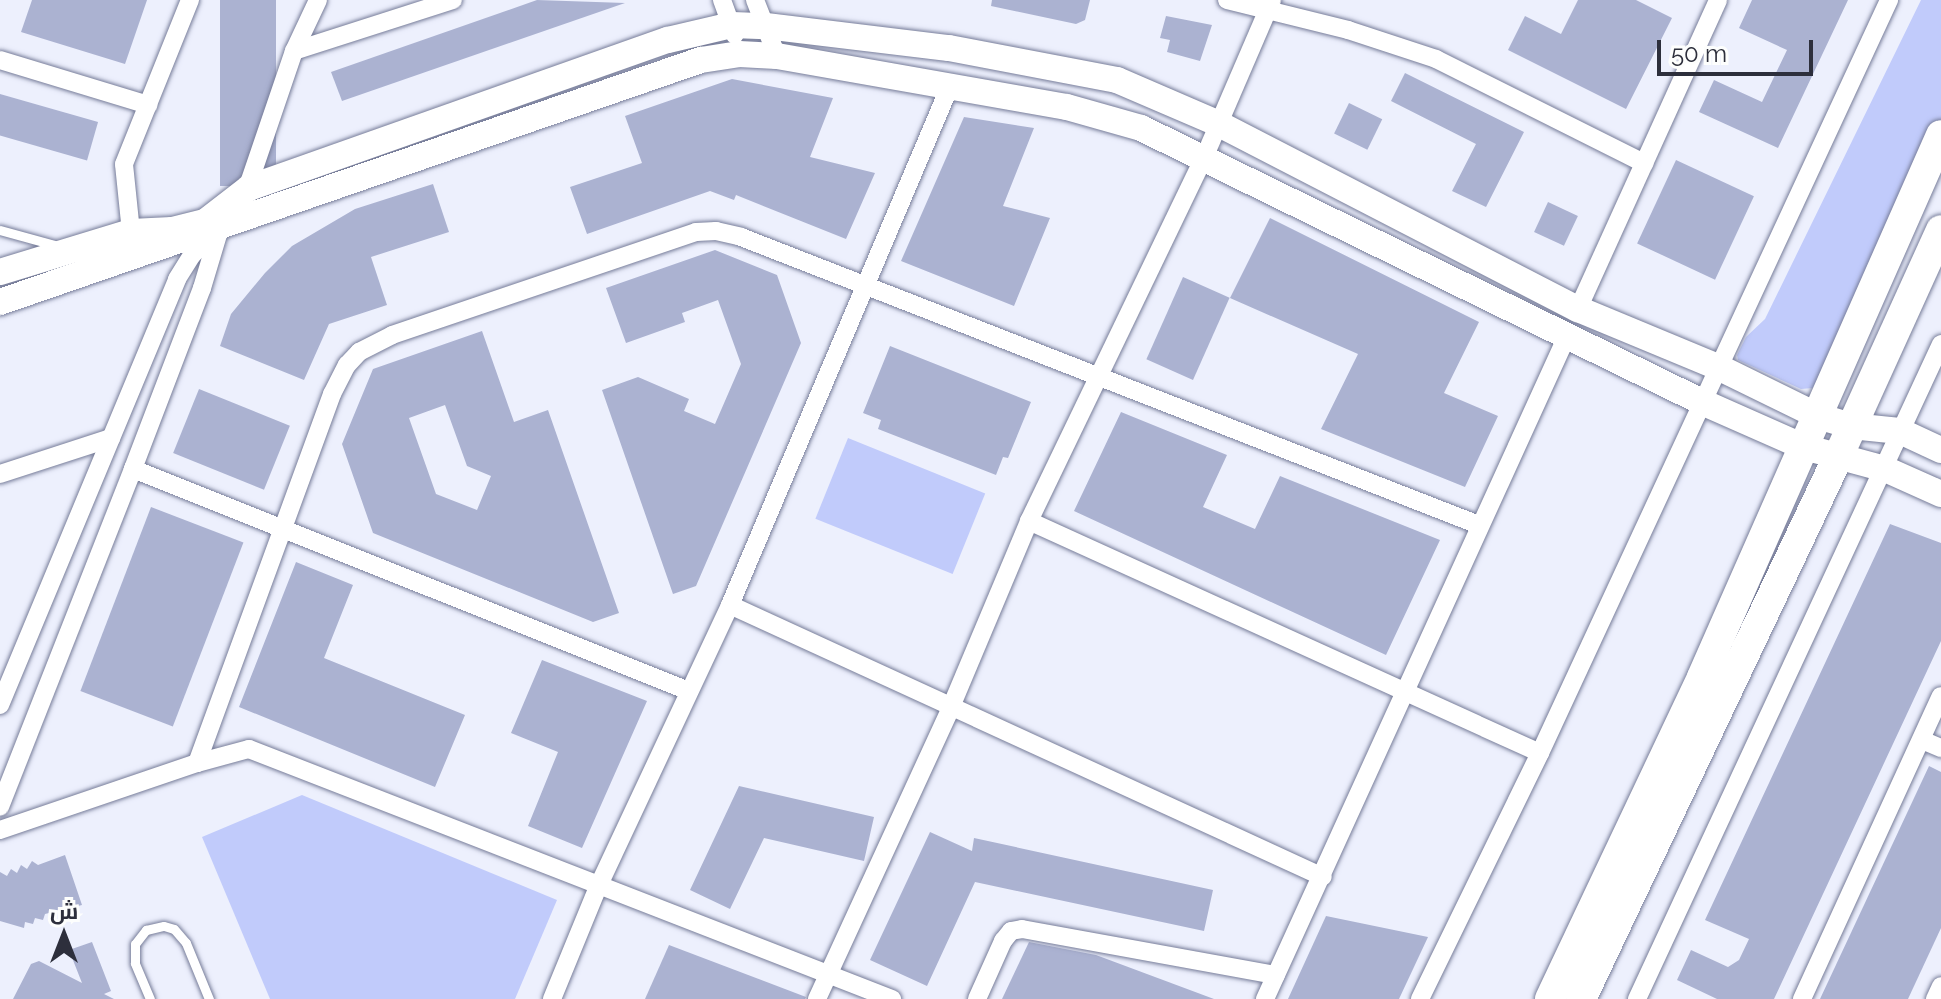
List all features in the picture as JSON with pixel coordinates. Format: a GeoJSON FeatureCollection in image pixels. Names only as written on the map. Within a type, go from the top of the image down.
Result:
{"type":"FeatureCollection","features":[{"type":"Feature","properties":{"kind":"highway"},"geometry":{"type":"LineString","coordinates":[[1550,999],[1702,677],[1941,135]]}},
{"type":"Feature","properties":{"kind":"highway"},"geometry":{"type":"LineString","coordinates":[[1581,999],[1838,457],[1941,230]]}},
{"type":"Feature","properties":{"kind":"main road"},"geometry":{"type":"LineString","coordinates":[[0,272],[131,232],[172,230],[205,222],[249,188],[668,40],[732,25],[766,26],[949,48],[1117,80],[1219,124],[1578,309],[1718,367],[1818,416],[1851,426],[1900,431],[1941,450]]}},
{"type":"Feature","properties":{"kind":"main road"},"geometry":{"type":"LineString","coordinates":[[0,302],[701,60],[739,54],[777,56],[1105,115],[1204,158],[1702,402],[1804,447],[1885,469],[1941,494]]}},
{"type":"Feature","properties":{"kind":"street"},"geometry":{"type":"LineString","coordinates":[[131,232],[123,175],[190,0]]}},
{"type":"Feature","properties":{"kind":"street"},"geometry":{"type":"LineString","coordinates":[[2,691],[177,279],[192,255],[220,228],[249,188],[294,51],[318,0]]}},
{"type":"Feature","properties":{"kind":"street"},"geometry":{"type":"LineString","coordinates":[[294,51],[453,0]]}},
{"type":"Feature","properties":{"kind":"street"},"geometry":{"type":"LineString","coordinates":[[722,0],[739,54]]}},
{"type":"Feature","properties":{"kind":"street"},"geometry":{"type":"LineString","coordinates":[[755,0],[777,56]]}},
{"type":"Feature","properties":{"kind":"street"},"geometry":{"type":"LineString","coordinates":[[1227,0],[1270,5],[1436,59],[1644,163]]}},
{"type":"Feature","properties":{"kind":"street"},"geometry":{"type":"LineString","coordinates":[[1578,309],[1718,0]]}},
{"type":"Feature","properties":{"kind":"street"},"geometry":{"type":"LineString","coordinates":[[1420,999],[1540,753],[1889,0]]}},
{"type":"Feature","properties":{"kind":"street"},"geometry":{"type":"LineString","coordinates":[[817,999],[951,707],[1029,521],[1204,158],[1270,5]]}},
{"type":"Feature","properties":{"kind":"street"},"geometry":{"type":"LineString","coordinates":[[0,60],[148,105]]}},
{"type":"Feature","properties":{"kind":"street"},"geometry":{"type":"LineString","coordinates":[[552,999],[598,887],[730,605],[950,86]]}},
{"type":"Feature","properties":{"kind":"street"},"geometry":{"type":"LineString","coordinates":[[0,807],[202,288],[220,228]]}},
{"type":"Feature","properties":{"kind":"street"},"geometry":{"type":"LineString","coordinates":[[197,763],[340,378],[359,352],[392,335],[696,232],[716,231],[741,237],[1479,525]]}},
{"type":"Feature","properties":{"kind":"street"},"geometry":{"type":"LineString","coordinates":[[1265,999],[1567,336]]}},
{"type":"Feature","properties":{"kind":"street"},"geometry":{"type":"LineString","coordinates":[[1637,999],[1941,344]]}},
{"type":"Feature","properties":{"kind":"street"},"geometry":{"type":"LineString","coordinates":[[0,474],[111,438]]}},
{"type":"Feature","properties":{"kind":"street"},"geometry":{"type":"LineString","coordinates":[[133,469],[281,531],[689,691]]}},
{"type":"Feature","properties":{"kind":"street"},"geometry":{"type":"LineString","coordinates":[[1029,521],[1540,753]]}},
{"type":"Feature","properties":{"kind":"street"},"geometry":{"type":"LineString","coordinates":[[730,605],[1323,877]]}},
{"type":"Feature","properties":{"kind":"street"},"geometry":{"type":"LineString","coordinates":[[1802,999],[1941,696]]}},
{"type":"Feature","properties":{"kind":"street"},"geometry":{"type":"LineString","coordinates":[[1922,740],[1941,748]]}},
{"type":"Feature","properties":{"kind":"street"},"geometry":{"type":"LineString","coordinates":[[0,830],[197,763],[249,749],[892,999]]}},
{"type":"Feature","properties":{"kind":"street"},"geometry":{"type":"LineString","coordinates":[[977,999],[1003,941],[1011,931],[1022,929],[1276,975]]}},
{"type":"Feature","properties":{"kind":"street"},"geometry":{"type":"LineString","coordinates":[[1935,999],[1941,986]]}},
{"type":"Feature","properties":{"kind":"lane"},"geometry":{"type":"LineString","coordinates":[[0,230],[71,249]]}},
{"type":"Feature","properties":{"kind":"lane"},"geometry":{"type":"LineString","coordinates":[[150,999],[135,963],[135,944],[146,930],[164,926],[174,929],[186,943],[209,999]]}},
{"type":"Feature","properties":{"kind":"shaded area"},"geometry":{"type":"Polygon","coordinates":[[[1921,0],[1941,0],[1941,126],[1813,388],[1801,389],[1738,360],[1737,355],[1746,337],[1765,319],[1921,0]]]}},
{"type":"Feature","properties":{"kind":"shaded area"},"geometry":{"type":"Polygon","coordinates":[[[848,438],[985,493],[953,574],[815,519],[848,438]]]}},
{"type":"Feature","properties":{"kind":"shaded area"},"geometry":{"type":"Polygon","coordinates":[[[302,795],[557,900],[515,999],[270,999],[202,837],[302,795]]]}},
{"type":"Feature","properties":{"kind":"building"},"geometry":{"type":"Polygon","coordinates":[[[32,0],[147,0],[125,64],[21,32],[32,0]]]}},
{"type":"Feature","properties":{"kind":"building"},"geometry":{"type":"Polygon","coordinates":[[[220,0],[276,0],[276,186],[220,186],[220,0]]]}},
{"type":"Feature","properties":{"kind":"building"},"geometry":{"type":"Polygon","coordinates":[[[537,0],[625,3],[342,101],[331,72],[537,0]]]}},
{"type":"Feature","properties":{"kind":"building"},"geometry":{"type":"Polygon","coordinates":[[[992,0],[1090,0],[1085,20],[1076,24],[991,6],[992,0]]]}},
{"type":"Feature","properties":{"kind":"building"},"geometry":{"type":"Polygon","coordinates":[[[1578,0],[1636,0],[1672,18],[1626,109],[1508,50],[1525,16],[1561,34],[1578,0]]]}},
{"type":"Feature","properties":{"kind":"building"},"geometry":{"type":"Polygon","coordinates":[[[1752,0],[1848,0],[1778,148],[1699,112],[1714,80],[1762,102],[1787,50],[1739,28],[1752,0]]]}},
{"type":"Feature","properties":{"kind":"building"},"geometry":{"type":"Polygon","coordinates":[[[1166,16],[1212,25],[1200,61],[1167,52],[1170,40],[1160,38],[1166,16]]]}},
{"type":"Feature","properties":{"kind":"building"},"geometry":{"type":"Polygon","coordinates":[[[1405,73],[1524,132],[1486,207],[1452,191],[1476,144],[1391,101],[1405,73]]]}},
{"type":"Feature","properties":{"kind":"building"},"geometry":{"type":"Polygon","coordinates":[[[732,79],[833,98],[810,157],[875,173],[846,239],[736,195],[734,200],[710,191],[587,234],[570,187],[642,163],[625,116],[732,79]]]}},
{"type":"Feature","properties":{"kind":"building"},"geometry":{"type":"Polygon","coordinates":[[[0,94],[98,122],[87,161],[0,136],[0,94]]]}},
{"type":"Feature","properties":{"kind":"building"},"geometry":{"type":"Polygon","coordinates":[[[1349,103],[1382,119],[1367,150],[1334,134],[1349,103]]]}},
{"type":"Feature","properties":{"kind":"building"},"geometry":{"type":"Polygon","coordinates":[[[964,117],[1034,128],[1003,206],[1050,218],[1014,306],[901,261],[964,117]]]}},
{"type":"Feature","properties":{"kind":"building"},"geometry":{"type":"Polygon","coordinates":[[[1676,160],[1754,196],[1715,280],[1637,243],[1676,160]]]}},
{"type":"Feature","properties":{"kind":"building"},"geometry":{"type":"Polygon","coordinates":[[[433,184],[449,232],[371,257],[387,305],[329,324],[304,380],[220,346],[231,314],[292,246],[355,209],[433,184]]]}},
{"type":"Feature","properties":{"kind":"building"},"geometry":{"type":"Polygon","coordinates":[[[1548,202],[1578,216],[1564,246],[1534,232],[1548,202]]]}},
{"type":"Feature","properties":{"kind":"building"},"geometry":{"type":"Polygon","coordinates":[[[1270,218],[1479,322],[1444,393],[1498,416],[1465,487],[1321,429],[1358,354],[1230,298],[1270,218]]]}},
{"type":"Feature","properties":{"kind":"building"},"geometry":{"type":"Polygon","coordinates":[[[715,250],[777,275],[801,343],[696,586],[673,594],[602,390],[638,377],[689,399],[684,411],[715,424],[741,364],[718,300],[682,313],[685,322],[626,343],[606,288],[715,250]]]}},
{"type":"Feature","properties":{"kind":"building"},"geometry":{"type":"Polygon","coordinates":[[[1183,277],[1230,298],[1193,380],[1146,359],[1183,277]]]}},
{"type":"Feature","properties":{"kind":"building"},"geometry":{"type":"Polygon","coordinates":[[[482,331],[514,422],[548,410],[619,613],[593,622],[373,533],[342,444],[373,369],[482,331]],[[445,405],[409,418],[436,494],[477,510],[491,476],[467,466],[445,405]]]}},
{"type":"Feature","properties":{"kind":"building"},"geometry":{"type":"Polygon","coordinates":[[[890,346],[1031,402],[1008,458],[1003,457],[996,475],[878,429],[881,420],[863,413],[890,346]]]}},
{"type":"Feature","properties":{"kind":"building"},"geometry":{"type":"Polygon","coordinates":[[[199,389],[290,426],[264,490],[173,453],[199,389]]]}},
{"type":"Feature","properties":{"kind":"building"},"geometry":{"type":"Polygon","coordinates":[[[1121,412],[1227,455],[1203,507],[1255,529],[1280,476],[1440,540],[1386,655],[1074,511],[1121,412]]]}},
{"type":"Feature","properties":{"kind":"building"},"geometry":{"type":"Polygon","coordinates":[[[151,507],[243,542],[173,726],[80,691],[151,507]]]}},
{"type":"Feature","properties":{"kind":"building"},"geometry":{"type":"Polygon","coordinates":[[[1890,524],[1941,543],[1941,641],[1774,999],[1717,999],[1677,980],[1691,950],[1728,967],[1739,960],[1749,939],[1705,920],[1890,524]]]}},
{"type":"Feature","properties":{"kind":"building"},"geometry":{"type":"Polygon","coordinates":[[[296,562],[353,585],[324,658],[465,715],[435,787],[239,707],[296,562]]]}},
{"type":"Feature","properties":{"kind":"building"},"geometry":{"type":"Polygon","coordinates":[[[542,660],[647,701],[582,848],[528,826],[558,752],[511,733],[542,660]]]}},
{"type":"Feature","properties":{"kind":"building"},"geometry":{"type":"Polygon","coordinates":[[[1929,766],[1941,772],[1941,928],[1908,999],[1820,999],[1929,766]]]}},
{"type":"Feature","properties":{"kind":"building"},"geometry":{"type":"Polygon","coordinates":[[[739,786],[874,817],[864,861],[764,838],[730,909],[690,890],[739,786]]]}},
{"type":"Feature","properties":{"kind":"building"},"geometry":{"type":"Polygon","coordinates":[[[930,832],[972,851],[974,838],[1213,890],[1204,931],[975,882],[927,986],[870,960],[930,832]]]}},
{"type":"Feature","properties":{"kind":"building"},"geometry":{"type":"Polygon","coordinates":[[[65,855],[82,905],[45,914],[43,920],[35,918],[33,924],[25,922],[24,928],[0,921],[0,872],[7,876],[11,869],[17,873],[21,865],[27,869],[32,861],[38,865],[65,855]]]}},
{"type":"Feature","properties":{"kind":"building"},"geometry":{"type":"Polygon","coordinates":[[[1326,916],[1428,937],[1399,999],[1288,999],[1326,916]]]}},
{"type":"Feature","properties":{"kind":"building"},"geometry":{"type":"Polygon","coordinates":[[[92,942],[111,991],[104,994],[114,999],[13,999],[31,964],[39,961],[82,983],[69,950],[92,942]]]}},
{"type":"Feature","properties":{"kind":"building"},"geometry":{"type":"Polygon","coordinates":[[[1029,942],[1096,955],[1214,999],[1002,999],[1029,942]]]}},
{"type":"Feature","properties":{"kind":"building"},"geometry":{"type":"Polygon","coordinates":[[[669,945],[806,997],[645,999],[669,945]]]}}]}
